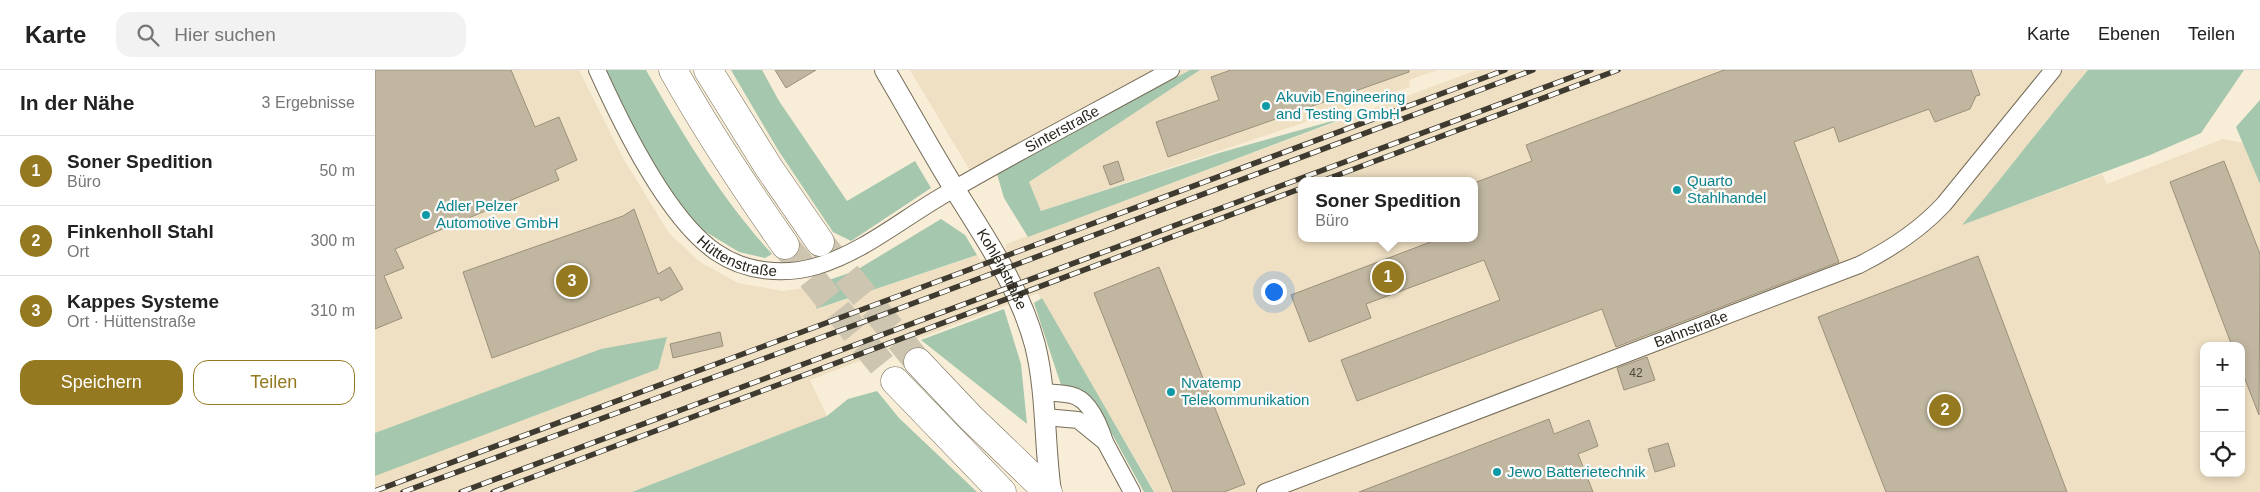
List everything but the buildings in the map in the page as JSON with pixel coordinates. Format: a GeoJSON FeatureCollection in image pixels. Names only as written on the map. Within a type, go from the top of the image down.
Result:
{"type":"FeatureCollection","features":[{"type":"Feature","properties":{"kind":"highway"},"geometry":{"type":"LineString","coordinates":[[673,70],[738,178],[785,245]]}},
{"type":"Feature","properties":{"kind":"highway"},"geometry":{"type":"LineString","coordinates":[[708,70],[769,168],[820,242]]}},
{"type":"Feature","properties":{"kind":"highway"},"geometry":{"type":"LineString","coordinates":[[918,362],[978,425],[1050,492]]}},
{"type":"Feature","properties":{"kind":"highway"},"geometry":{"type":"LineString","coordinates":[[895,381],[1002,492]]}},
{"type":"Feature","properties":{"kind":"street","name":"Hüttenstraße"},"geometry":{"type":"LineString","coordinates":[[597,70],[617,114],[675,211],[716,252],[739,264],[759,270],[790,272],[831,261],[855,250],[954,189]]}},
{"type":"Feature","properties":{"kind":"street","name":"Kohlenstraße"},"geometry":{"type":"LineString","coordinates":[[885,70],[954,189],[977,222],[1010,283],[1035,345],[1043,392],[1050,492]]}},
{"type":"Feature","properties":{"kind":"street","name":"Sinterstraße"},"geometry":{"type":"LineString","coordinates":[[954,189],[1171,70]]}},
{"type":"Feature","properties":{"kind":"street","name":"Bahnstraße"},"geometry":{"type":"LineString","coordinates":[[1265,492],[1703,323],[1859,265],[1885,252],[1931,218],[1944,204],[2053,70]]}},
{"type":"Feature","properties":{"kind":"street"},"geometry":{"type":"LineString","coordinates":[[1043,392],[1071,394],[1080,398],[1093,414],[1102,431],[1105,442],[1133,492]]}},
{"type":"Feature","properties":{"kind":"street"},"geometry":{"type":"LineString","coordinates":[[1045,417],[1078,420],[1105,442]]}},
{"type":"Feature","properties":{"kind":"shaded area"},"geometry":{"type":"Polygon","coordinates":[[[375,70],[579,70],[623,158],[669,233],[700,262],[738,283],[783,291],[806,288],[823,282],[817,309],[978,255],[980,260],[1006,250],[1006,244],[1477,70],[2088,70],[2045,122],[2009,171],[1963,224],[2102,174],[2107,184],[2223,139],[2244,143],[2260,184],[2260,492],[1155,492],[1038,293],[810,380],[827,416],[632,492],[375,492],[375,70]]]}},
{"type":"Feature","properties":{"kind":"shaded area"},"geometry":{"type":"Polygon","coordinates":[[[910,70],[1190,70],[978,184],[910,70]]]}},
{"type":"Feature","properties":{"kind":"shaded area"},"geometry":{"type":"Polygon","coordinates":[[[1200,70],[1438,70],[1409,80],[1410,87],[1041,211],[1029,182],[1200,70]]]}},
{"type":"Feature","properties":{"kind":"green space"},"geometry":{"type":"Polygon","coordinates":[[[605,70],[646,70],[719,188],[753,233],[772,254],[765,258],[739,252],[701,229],[674,196],[639,138],[605,70]]]}},
{"type":"Feature","properties":{"kind":"green space"},"geometry":{"type":"Polygon","coordinates":[[[731,70],[762,70],[779,101],[847,201],[915,161],[931,188],[851,241],[833,232],[778,150],[731,70]]]}},
{"type":"Feature","properties":{"kind":"green space"},"geometry":{"type":"Polygon","coordinates":[[[1190,70],[1200,70],[1029,182],[1041,211],[1219,153],[1350,116],[1028,237],[1004,198],[997,174],[1190,70]]]}},
{"type":"Feature","properties":{"kind":"green space"},"geometry":{"type":"Polygon","coordinates":[[[2088,70],[2244,70],[2201,133],[2150,155],[1962,225],[2056,109],[2088,70]]]}},
{"type":"Feature","properties":{"kind":"green space"},"geometry":{"type":"Polygon","coordinates":[[[2260,100],[2260,184],[2236,127],[2260,100]]]}},
{"type":"Feature","properties":{"kind":"green space"},"geometry":{"type":"Polygon","coordinates":[[[941,219],[965,235],[977,255],[816,309],[823,282],[855,271],[941,219]]]}},
{"type":"Feature","properties":{"kind":"green space"},"geometry":{"type":"Polygon","coordinates":[[[1042,298],[1154,492],[1144,492],[1095,403],[1061,385],[1034,303],[1042,298]]]}},
{"type":"Feature","properties":{"kind":"green space"},"geometry":{"type":"Polygon","coordinates":[[[1004,309],[1021,364],[1027,424],[921,340],[1004,309]]]}},
{"type":"Feature","properties":{"kind":"green space"},"geometry":{"type":"Polygon","coordinates":[[[667,337],[658,369],[375,476],[375,433],[601,349],[667,337]]]}},
{"type":"Feature","properties":{"kind":"green space"},"geometry":{"type":"Polygon","coordinates":[[[877,391],[899,418],[977,492],[632,492],[827,416],[848,399],[877,391]]]}},
{"type":"Feature","properties":{"kind":"tunnel"},"geometry":{"type":"LineString","coordinates":[[820,242],[918,362]]}},
{"type":"Feature","properties":{"kind":"tunnel"},"geometry":{"type":"LineString","coordinates":[[785,245],[895,381]]}},
{"type":"Feature","properties":{"kind":"railway"},"geometry":{"type":"LineString","coordinates":[[375,491],[1505,70]]}},
{"type":"Feature","properties":{"kind":"railway"},"geometry":{"type":"LineString","coordinates":[[403,492],[890,312],[1533,70]]}},
{"type":"Feature","properties":{"kind":"railway"},"geometry":{"type":"LineString","coordinates":[[1304,177],[1591,70]]}},
{"type":"Feature","properties":{"kind":"railway"},"geometry":{"type":"LineString","coordinates":[[1333,177],[1618,70]]}},
{"type":"Feature","properties":{"kind":"railway"},"geometry":{"type":"LineString","coordinates":[[461,492],[1298,179]]}},
{"type":"Feature","properties":{"kind":"railway"},"geometry":{"type":"LineString","coordinates":[[493,492],[1298,190]]}},
{"type":"Feature","properties":{"kind":"place","name":"Akuvib Engineering and Testing GmbH"},"geometry":{"type":"Point","coordinates":[1266,106]}},
{"type":"Feature","properties":{"kind":"place","name":"Quarto Stahlhandel"},"geometry":{"type":"Point","coordinates":[1677,190]}},
{"type":"Feature","properties":{"kind":"place","name":"Adler Pelzer Automotive GmbH"},"geometry":{"type":"Point","coordinates":[426,215]}},
{"type":"Feature","properties":{"kind":"place","name":"Soner Spedition"},"geometry":{"type":"Point","coordinates":[1388,277]}},
{"type":"Feature","properties":{"kind":"place","name":"Kappes Systeme"},"geometry":{"type":"Point","coordinates":[572,281]}},
{"type":"Feature","properties":{"kind":"place","name":"Nvatemp Telekommunikation"},"geometry":{"type":"Point","coordinates":[1171,392]}},
{"type":"Feature","properties":{"kind":"place","name":"Finkenholl Stahl"},"geometry":{"type":"Point","coordinates":[1945,410]}},
{"type":"Feature","properties":{"kind":"place","name":"Jewo Batterietechnik"},"geometry":{"type":"Point","coordinates":[1497,472]}}]}
